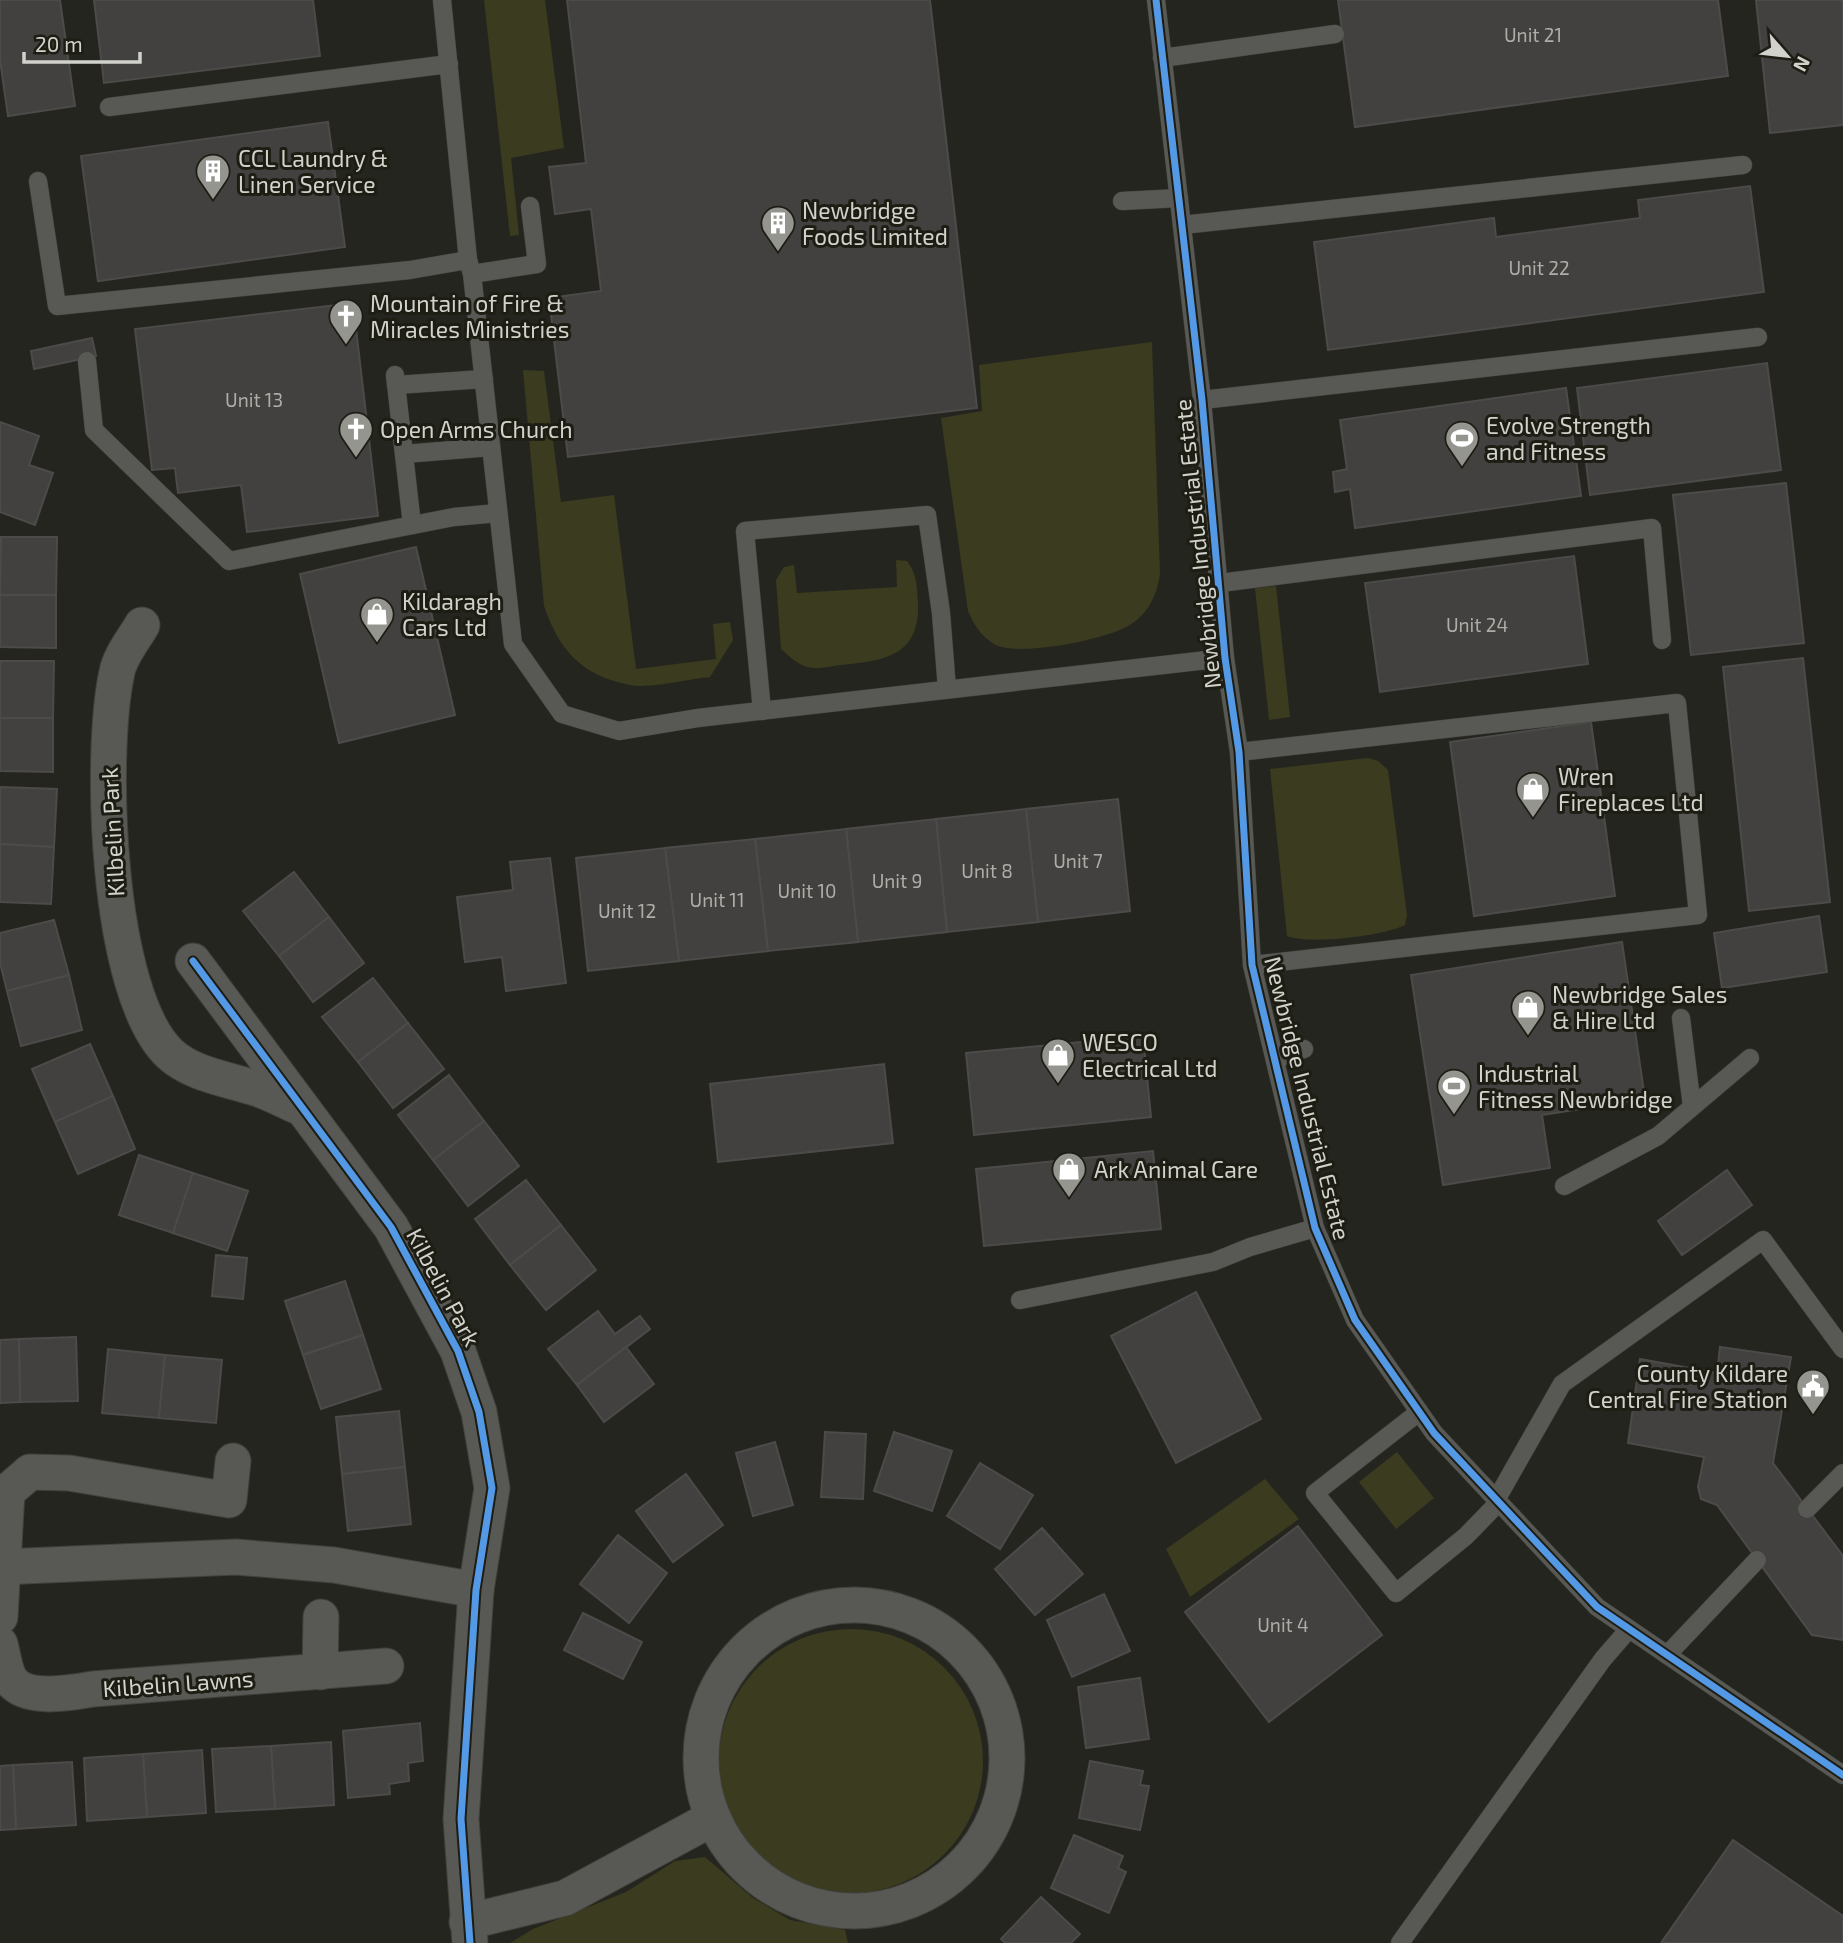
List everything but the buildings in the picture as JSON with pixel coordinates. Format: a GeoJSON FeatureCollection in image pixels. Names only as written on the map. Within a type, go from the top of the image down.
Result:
{"type":"FeatureCollection","features":[{"type":"Feature","properties":{"kind":"street","name":"Kilbelin Park"},"geometry":{"type":"LineString","coordinates":[[142,625],[117,668],[107,738],[116,907],[133,986],[152,1034],[187,1068],[262,1090],[305,1110]]}},
{"type":"Feature","properties":{"kind":"street","name":"Kilbelin Park"},"geometry":{"type":"LineString","coordinates":[[193,961],[391,1227],[462,1363],[479,1412],[492,1488],[476,1590],[461,1819],[469,1932]]}},
{"type":"Feature","properties":{"kind":"street"},"geometry":{"type":"LineString","coordinates":[[0,1617],[3,1525],[7,1492],[30,1472],[69,1473],[229,1500],[233,1461]]}},
{"type":"Feature","properties":{"kind":"street"},"geometry":{"type":"LineString","coordinates":[[2,1567],[236,1557],[334,1565],[476,1590]]}},
{"type":"Feature","properties":{"kind":"street"},"geometry":{"type":"LineString","coordinates":[[833,1605],[881,1606],[927,1622],[965,1651],[993,1691],[1006,1737],[1006,1785],[1002,1797],[989,1831],[959,1869],[920,1896],[874,1910],[825,1908],[790,1897],[758,1878],[732,1851],[713,1818],[702,1780],[703,1732],[719,1686],[747,1647],[787,1619],[833,1605]]}},
{"type":"Feature","properties":{"kind":"street"},"geometry":{"type":"LineString","coordinates":[[320,1671],[321,1617]]}},
{"type":"Feature","properties":{"kind":"street","name":"Kilbelin Lawns"},"geometry":{"type":"LineString","coordinates":[[0,1644],[9,1679],[23,1689],[53,1695],[93,1689],[386,1666]]}},
{"type":"Feature","properties":{"kind":"street"},"geometry":{"type":"LineString","coordinates":[[469,1932],[513,1913],[565,1898],[713,1818]]}},
{"type":"Feature","properties":{"kind":"lane","name":"Newbridge Industrial Estate"},"geometry":{"type":"LineString","coordinates":[[442,0],[513,644],[562,714],[619,731],[762,711],[1225,658]]}},
{"type":"Feature","properties":{"kind":"lane","name":"Newbridge Industrial Estate"},"geometry":{"type":"LineString","coordinates":[[1156,0],[1202,400],[1225,658],[1239,752],[1252,965],[1315,1228],[1355,1320],[1434,1433],[1597,1607],[1843,1775]]}},
{"type":"Feature","properties":{"kind":"lane"},"geometry":{"type":"LineString","coordinates":[[1162,58],[1335,34]]}},
{"type":"Feature","properties":{"kind":"lane"},"geometry":{"type":"LineString","coordinates":[[109,107],[449,64]]}},
{"type":"Feature","properties":{"kind":"lane"},"geometry":{"type":"LineString","coordinates":[[1182,225],[1743,165]]}},
{"type":"Feature","properties":{"kind":"lane"},"geometry":{"type":"LineString","coordinates":[[38,181],[57,306],[410,270],[537,264],[530,206]]}},
{"type":"Feature","properties":{"kind":"lane"},"geometry":{"type":"LineString","coordinates":[[1122,201],[1179,198]]}},
{"type":"Feature","properties":{"kind":"lane"},"geometry":{"type":"LineString","coordinates":[[1202,400],[1758,337]]}},
{"type":"Feature","properties":{"kind":"lane"},"geometry":{"type":"LineString","coordinates":[[87,361],[94,430],[229,561],[454,517],[498,513]]}},
{"type":"Feature","properties":{"kind":"lane"},"geometry":{"type":"LineString","coordinates":[[412,525],[395,380],[484,379]]}},
{"type":"Feature","properties":{"kind":"lane"},"geometry":{"type":"LineString","coordinates":[[404,454],[491,447]]}},
{"type":"Feature","properties":{"kind":"lane"},"geometry":{"type":"LineString","coordinates":[[762,711],[745,531],[928,514],[941,613],[947,690]]}},
{"type":"Feature","properties":{"kind":"lane"},"geometry":{"type":"LineString","coordinates":[[1220,583],[1652,528],[1662,640]]}},
{"type":"Feature","properties":{"kind":"lane"},"geometry":{"type":"LineString","coordinates":[[1239,752],[1677,703],[1698,915],[1252,965]]}},
{"type":"Feature","properties":{"kind":"lane"},"geometry":{"type":"LineString","coordinates":[[1681,1018],[1692,1107]]}},
{"type":"Feature","properties":{"kind":"lane"},"geometry":{"type":"LineString","coordinates":[[1275,1059],[1304,1049]]}},
{"type":"Feature","properties":{"kind":"lane"},"geometry":{"type":"LineString","coordinates":[[1564,1186],[1658,1136],[1750,1058]]}},
{"type":"Feature","properties":{"kind":"lane"},"geometry":{"type":"LineString","coordinates":[[1020,1300],[1213,1262],[1250,1247],[1315,1228]]}},
{"type":"Feature","properties":{"kind":"lane"},"geometry":{"type":"LineString","coordinates":[[1419,1412],[1315,1493],[1396,1593],[1466,1536],[1497,1501],[1562,1384],[1763,1240],[1843,1349]]}},
{"type":"Feature","properties":{"kind":"lane"},"geometry":{"type":"LineString","coordinates":[[1807,1509],[1843,1473]]}},
{"type":"Feature","properties":{"kind":"lane"},"geometry":{"type":"LineString","coordinates":[[1667,1655],[1757,1560]]}},
{"type":"Feature","properties":{"kind":"lane"},"geometry":{"type":"LineString","coordinates":[[1400,1943],[1603,1659],[1629,1629]]}},
{"type":"Feature","properties":{"kind":"shaded area"},"geometry":{"type":"Polygon","coordinates":[[[484,0],[545,0],[564,148],[511,158],[519,235],[510,236],[484,0]]]}},
{"type":"Feature","properties":{"kind":"shaded area"},"geometry":{"type":"Polygon","coordinates":[[[1152,342],[1160,575],[1151,602],[1143,614],[1131,624],[1085,641],[1022,649],[994,644],[978,630],[968,611],[941,418],[982,411],[979,365],[1152,342]]]}},
{"type":"Feature","properties":{"kind":"shaded area"},"geometry":{"type":"Polygon","coordinates":[[[523,370],[544,371],[561,502],[614,495],[636,669],[716,659],[713,624],[730,622],[733,640],[710,677],[648,686],[613,681],[586,668],[565,648],[557,636],[544,606],[523,370]]]}},
{"type":"Feature","properties":{"kind":"shaded area"},"geometry":{"type":"Polygon","coordinates":[[[896,560],[907,561],[916,581],[917,621],[906,645],[885,658],[816,668],[801,664],[781,649],[776,580],[784,567],[794,565],[797,593],[897,587],[896,560]]]}},
{"type":"Feature","properties":{"kind":"shaded area"},"geometry":{"type":"Polygon","coordinates":[[[1276,586],[1290,717],[1269,720],[1255,588],[1276,586]]]}},
{"type":"Feature","properties":{"kind":"shaded area"},"geometry":{"type":"Polygon","coordinates":[[[1368,758],[1378,761],[1388,770],[1407,915],[1405,925],[1381,933],[1346,938],[1312,940],[1287,936],[1270,769],[1368,758]]]}},
{"type":"Feature","properties":{"kind":"shaded area"},"geometry":{"type":"Polygon","coordinates":[[[1397,1452],[1434,1498],[1396,1529],[1359,1482],[1397,1452]]]}},
{"type":"Feature","properties":{"kind":"shaded area"},"geometry":{"type":"Polygon","coordinates":[[[1265,1479],[1299,1519],[1190,1597],[1166,1549],[1265,1479]]]}},
{"type":"Feature","properties":{"kind":"shaded area"},"geometry":{"type":"Polygon","coordinates":[[[851,1629],[877,1632],[901,1639],[935,1659],[953,1677],[973,1711],[980,1735],[983,1761],[980,1787],[973,1811],[953,1845],[935,1863],[901,1883],[877,1890],[851,1893],[825,1890],[801,1883],[767,1863],[749,1845],[729,1811],[722,1787],[719,1761],[722,1735],[729,1711],[749,1677],[767,1659],[801,1639],[825,1632],[851,1629]]]}},
{"type":"Feature","properties":{"kind":"shaded area"},"geometry":{"type":"Polygon","coordinates":[[[705,1857],[753,1898],[790,1920],[845,1930],[848,1943],[510,1943],[533,1929],[626,1892],[675,1861],[705,1857]]]}},
{"type":"Feature","properties":{"kind":"cycle path"},"geometry":{"type":"LineString","coordinates":[[1156,0],[1202,400],[1225,658],[1239,752],[1252,965],[1315,1228],[1355,1320],[1434,1433],[1597,1607],[1843,1775]]}},
{"type":"Feature","properties":{"kind":"cycle path"},"geometry":{"type":"LineString","coordinates":[[193,961],[391,1227],[458,1351],[479,1412],[492,1488],[476,1590],[461,1819],[470,1943]]}},
{"type":"Feature","properties":{"kind":"place","name":"CCL Laundry & Linen Service"},"geometry":{"type":"Point","coordinates":[213,201]}},
{"type":"Feature","properties":{"kind":"place","name":"Newbridge Foods Limited"},"geometry":{"type":"Point","coordinates":[778,253]}},
{"type":"Feature","properties":{"kind":"place","name":"Mountain of Fire & Miracles Ministries"},"geometry":{"type":"Point","coordinates":[346,346]}},
{"type":"Feature","properties":{"kind":"place","name":"Open Arms Church"},"geometry":{"type":"Point","coordinates":[356,459]}},
{"type":"Feature","properties":{"kind":"place","name":"Evolve Strength and Fitness"},"geometry":{"type":"Point","coordinates":[1462,468]}},
{"type":"Feature","properties":{"kind":"place","name":"Kildaragh Cars Ltd"},"geometry":{"type":"Point","coordinates":[377,644]}},
{"type":"Feature","properties":{"kind":"place","name":"Wren Fireplaces Ltd"},"geometry":{"type":"Point","coordinates":[1533,819]}},
{"type":"Feature","properties":{"kind":"place","name":"Newbridge Sales & Hire Ltd"},"geometry":{"type":"Point","coordinates":[1528,1037]}},
{"type":"Feature","properties":{"kind":"place","name":"WESCO Electrical Ltd"},"geometry":{"type":"Point","coordinates":[1058,1085]}},
{"type":"Feature","properties":{"kind":"place","name":"Industrial Fitness Newbridge"},"geometry":{"type":"Point","coordinates":[1454,1116]}},
{"type":"Feature","properties":{"kind":"place","name":"Ark Animal Care"},"geometry":{"type":"Point","coordinates":[1069,1199]}},
{"type":"Feature","properties":{"kind":"place","name":"County Kildare Central Fire Station"},"geometry":{"type":"Point","coordinates":[1813,1416]}}]}
